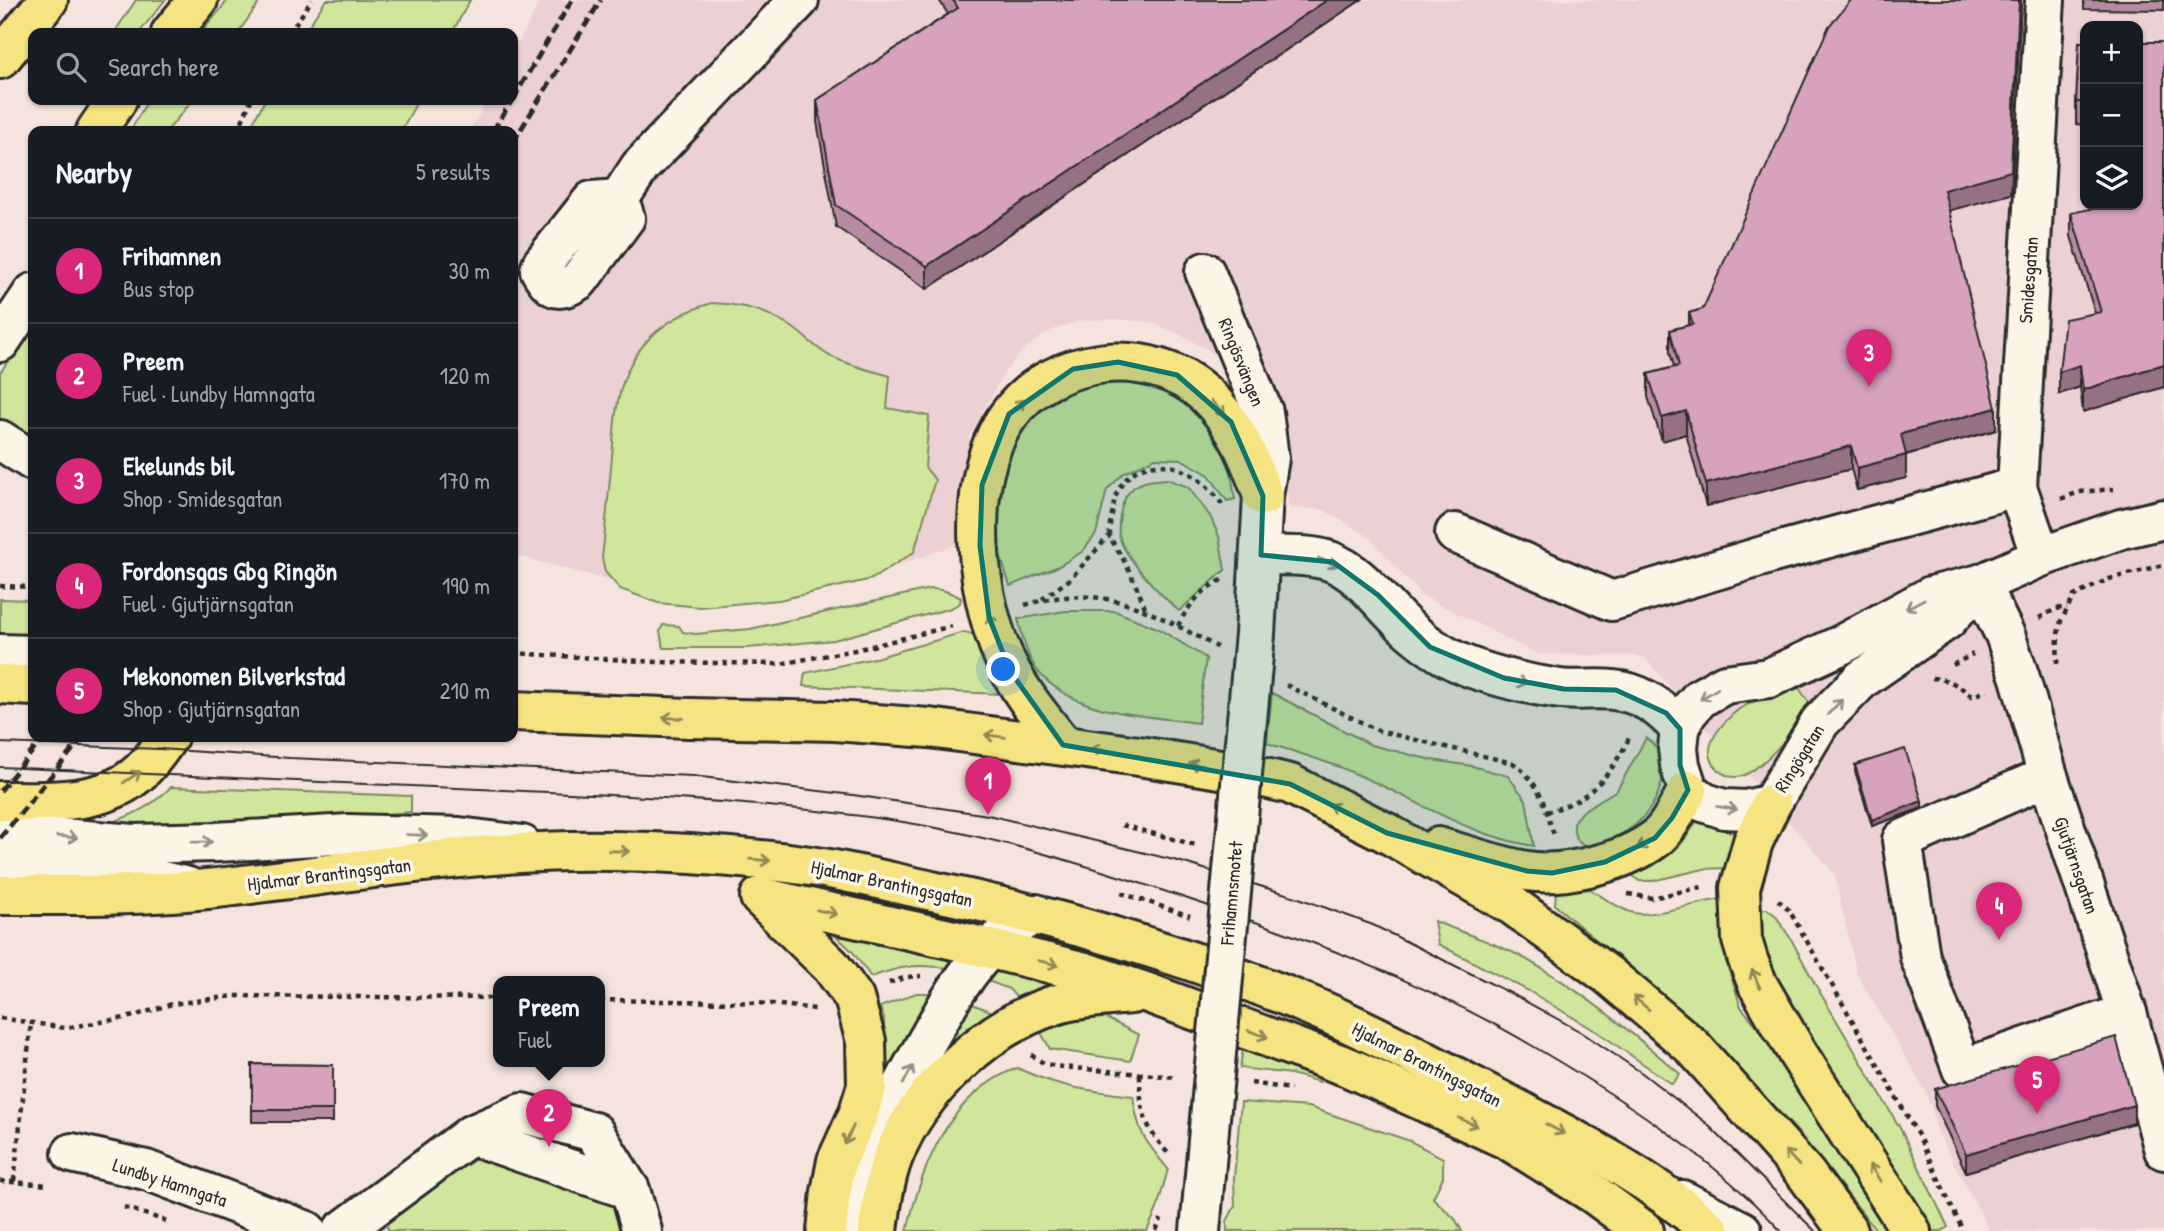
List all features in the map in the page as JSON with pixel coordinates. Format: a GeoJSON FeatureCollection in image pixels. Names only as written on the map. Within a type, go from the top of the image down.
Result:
{"type":"FeatureCollection","features":[{"type":"Feature","properties":{"kind":"main road"},"geometry":{"type":"LineString","coordinates":[[0,59],[48,0]]}},
{"type":"Feature","properties":{"kind":"main road"},"geometry":{"type":"LineString","coordinates":[[175,28],[198,0]]}},
{"type":"Feature","properties":{"kind":"main road"},"geometry":{"type":"LineString","coordinates":[[99,126],[114,105]]}},
{"type":"Feature","properties":{"kind":"main road"},"geometry":{"type":"LineString","coordinates":[[1063,745],[1029,702],[1010,671],[989,617],[980,546],[982,485],[997,434],[1009,414],[1048,382],[1073,369],[1118,362],[1146,364],[1177,375],[1205,394],[1231,422],[1250,459],[1263,496]]}},
{"type":"Feature","properties":{"kind":"main road"},"geometry":{"type":"LineString","coordinates":[[0,684],[28,686]]}},
{"type":"Feature","properties":{"kind":"main road"},"geometry":{"type":"LineString","coordinates":[[518,711],[835,721],[929,728],[1239,772],[1290,784],[1387,833],[1512,905],[1608,975],[1693,1047],[1805,1173],[1848,1231]]}},
{"type":"Feature","properties":{"kind":"main road"},"geometry":{"type":"LineString","coordinates":[[0,801],[81,798],[114,789],[140,773],[164,742]]}},
{"type":"Feature","properties":{"kind":"main road"},"geometry":{"type":"LineString","coordinates":[[1387,833],[1527,871],[1552,873],[1605,862],[1632,852],[1655,838],[1672,818],[1688,790]]}},
{"type":"Feature","properties":{"kind":"main road"},"geometry":{"type":"LineString","coordinates":[[1771,804],[1753,842],[1740,888],[1742,940],[1758,985],[1798,1054],[1912,1231]]}},
{"type":"Feature","properties":{"kind":"main road","name":"Hjalmar Brantingsgatan"},"geometry":{"type":"LineString","coordinates":[[0,895],[137,894],[201,890],[455,857],[570,851],[751,859],[823,868],[1036,914],[1160,949],[1297,1000],[1408,1052],[1560,1132],[1642,1180],[1710,1231]]}},
{"type":"Feature","properties":{"kind":"main road"},"geometry":{"type":"LineString","coordinates":[[667,854],[718,874],[760,897],[831,966],[854,998],[866,1041],[867,1086],[858,1115],[837,1161],[827,1231]]}},
{"type":"Feature","properties":{"kind":"main road"},"geometry":{"type":"LineString","coordinates":[[760,897],[1085,972],[1348,1068],[1508,1140],[1594,1194],[1644,1231]]}},
{"type":"Feature","properties":{"kind":"main road"},"geometry":{"type":"LineString","coordinates":[[877,1231],[883,1192],[904,1133],[919,1108],[953,1069],[1009,1026],[1055,1005],[1082,999],[1148,993]]}},
{"type":"Feature","properties":{"kind":"street"},"geometry":{"type":"LineString","coordinates":[[619,199],[640,167],[799,0]]}},
{"type":"Feature","properties":{"kind":"street","name":"Smidesgatan"},"geometry":{"type":"LineString","coordinates":[[2041,557],[2021,500],[2045,0]]}},
{"type":"Feature","properties":{"kind":"street","name":"Ringösvängen"},"geometry":{"type":"LineString","coordinates":[[1205,272],[1263,412],[1269,458],[1263,496]]}},
{"type":"Feature","properties":{"kind":"street"},"geometry":{"type":"LineString","coordinates":[[0,342],[28,300]]}},
{"type":"Feature","properties":{"kind":"street"},"geometry":{"type":"LineString","coordinates":[[0,440],[28,458]]}},
{"type":"Feature","properties":{"kind":"street","name":"Frihamnsmotet"},"geometry":{"type":"LineString","coordinates":[[1200,1231],[1209,1129],[1239,642],[1261,555],[1263,496]]}},
{"type":"Feature","properties":{"kind":"street"},"geometry":{"type":"LineString","coordinates":[[1455,533],[1612,601],[1773,553],[2021,500]]}},
{"type":"Feature","properties":{"kind":"street","name":"Ringögatan"},"geometry":{"type":"LineString","coordinates":[[1680,729],[1687,713],[1700,698],[1725,684],[1769,678],[1841,645],[1931,596],[1980,584],[2041,557],[2121,529],[2164,519]]}},
{"type":"Feature","properties":{"kind":"street"},"geometry":{"type":"LineString","coordinates":[[1261,555],[1315,557],[1333,562],[1378,595],[1398,619],[1430,647],[1470,667],[1533,685],[1564,689],[1616,690],[1633,695],[1666,713],[1680,729],[1679,757],[1688,790]]}},
{"type":"Feature","properties":{"kind":"street","name":"Ringögatan"},"geometry":{"type":"LineString","coordinates":[[1688,790],[1703,802],[1724,809],[1746,810],[1771,804],[1820,722],[1862,679],[1947,620],[1980,584]]}},
{"type":"Feature","properties":{"kind":"street","name":"Gjutjärnsgatan"},"geometry":{"type":"LineString","coordinates":[[1980,584],[2006,635],[2020,678],[2048,776],[2127,1013],[2164,1150]]}},
{"type":"Feature","properties":{"kind":"street"},"geometry":{"type":"LineString","coordinates":[[0,654],[28,655]]}},
{"type":"Feature","properties":{"kind":"street"},"geometry":{"type":"LineString","coordinates":[[2048,776],[1902,840],[1920,957],[1962,1069],[2127,1013]]}},
{"type":"Feature","properties":{"kind":"street"},"geometry":{"type":"LineString","coordinates":[[0,833],[134,844],[349,834],[459,836],[570,851]]}},
{"type":"Feature","properties":{"kind":"street"},"geometry":{"type":"LineString","coordinates":[[0,863],[41,862],[128,873],[201,890]]}},
{"type":"Feature","properties":{"kind":"street"},"geometry":{"type":"LineString","coordinates":[[857,1231],[856,1220],[864,1174],[876,1138],[948,1002],[961,982],[1004,933],[1036,914]]}},
{"type":"Feature","properties":{"kind":"street"},"geometry":{"type":"LineString","coordinates":[[342,1231],[471,1135],[522,1113],[594,1132],[630,1190],[642,1231]]}},
{"type":"Feature","properties":{"kind":"street","name":"Lundby Hamngata"},"geometry":{"type":"LineString","coordinates":[[72,1153],[146,1170],[307,1231]]}},
{"type":"Feature","properties":{"kind":"street"},"geometry":{"type":"LineString","coordinates":[[1642,1180],[1742,1231]]}},
{"type":"Feature","properties":{"kind":"path"},"geometry":{"type":"LineString","coordinates":[[292,28],[312,0]]}},
{"type":"Feature","properties":{"kind":"path"},"geometry":{"type":"LineString","coordinates":[[240,126],[249,105]]}},
{"type":"Feature","properties":{"kind":"path"},"geometry":{"type":"LineString","coordinates":[[1146,609],[1138,587],[1110,535],[1114,494],[1121,482],[1132,472],[1148,467],[1165,465],[1184,470],[1214,492],[1226,511]]}},
{"type":"Feature","properties":{"kind":"path"},"geometry":{"type":"LineString","coordinates":[[2021,500],[2116,489]]}},
{"type":"Feature","properties":{"kind":"path"},"geometry":{"type":"LineString","coordinates":[[1110,535],[1069,580],[1041,600],[1080,595],[1111,598],[1146,609],[1178,626],[1239,642]]}},
{"type":"Feature","properties":{"kind":"path"},"geometry":{"type":"LineString","coordinates":[[2067,607],[2074,597],[2096,584],[2164,565]]}},
{"type":"Feature","properties":{"kind":"path"},"geometry":{"type":"LineString","coordinates":[[1178,626],[1184,613],[1214,583]]}},
{"type":"Feature","properties":{"kind":"path"},"geometry":{"type":"LineString","coordinates":[[0,586],[28,586]]}},
{"type":"Feature","properties":{"kind":"path"},"geometry":{"type":"LineString","coordinates":[[518,653],[657,662],[780,663],[860,649],[963,623]]}},
{"type":"Feature","properties":{"kind":"path"},"geometry":{"type":"LineString","coordinates":[[1277,681],[1379,731],[1513,763],[1527,773],[1539,789],[1555,838],[1560,844]]}},
{"type":"Feature","properties":{"kind":"path"},"geometry":{"type":"LineString","coordinates":[[1122,825],[1208,848]]}},
{"type":"Feature","properties":{"kind":"path"},"geometry":{"type":"LineString","coordinates":[[1621,890],[1633,896],[1652,898],[1706,887],[1740,888],[1764,891],[1789,910],[1919,1137],[1963,1231]]}},
{"type":"Feature","properties":{"kind":"path"},"geometry":{"type":"LineString","coordinates":[[1121,893],[1202,920]]}},
{"type":"Feature","properties":{"kind":"path"},"geometry":{"type":"LineString","coordinates":[[0,1018],[65,1028],[130,1017],[182,1002],[234,996],[493,998]]}},
{"type":"Feature","properties":{"kind":"path"},"geometry":{"type":"LineString","coordinates":[[0,1181],[15,1181],[31,1023]]}},
{"type":"Feature","properties":{"kind":"path"},"geometry":{"type":"LineString","coordinates":[[1140,1075],[1140,1092],[1148,1128],[1163,1147]]}},
{"type":"Feature","properties":{"kind":"highlighted area"},"geometry":{"type":"Polygon","coordinates":[[[1118,362],[1177,375],[1231,422],[1263,496],[1261,555],[1333,562],[1378,595],[1430,647],[1504,678],[1564,689],[1616,690],[1666,713],[1680,729],[1680,765],[1688,790],[1672,818],[1655,838],[1605,862],[1552,873],[1527,871],[1387,833],[1290,784],[1063,745],[1010,671],[989,617],[980,546],[982,485],[1009,414],[1073,369],[1118,362]]]}},
{"type":"Feature","properties":{"kind":"shaded area"},"geometry":{"type":"Polygon","coordinates":[[[541,0],[2164,0],[2164,1231],[1990,1231],[1938,1133],[1927,1094],[1857,974],[1834,873],[1643,656],[1537,654],[1421,595],[1369,537],[1350,525],[1322,509],[1289,508],[1277,420],[1254,347],[1218,356],[1174,331],[1148,322],[1116,319],[1083,320],[1050,331],[1024,349],[1004,373],[970,435],[956,499],[956,545],[851,581],[616,582],[518,556],[518,126],[473,126],[484,105],[518,105],[518,44],[541,0]]]}},
{"type":"Feature","properties":{"kind":"green space"},"geometry":{"type":"Polygon","coordinates":[[[136,0],[165,0],[143,28],[117,28],[136,0]]]}},
{"type":"Feature","properties":{"kind":"green space"},"geometry":{"type":"Polygon","coordinates":[[[228,0],[261,0],[241,28],[205,28],[228,0]]]}},
{"type":"Feature","properties":{"kind":"green space"},"geometry":{"type":"Polygon","coordinates":[[[326,0],[470,0],[455,28],[307,28],[326,0]]]}},
{"type":"Feature","properties":{"kind":"green space"},"geometry":{"type":"Polygon","coordinates":[[[145,105],[189,105],[171,126],[133,126],[145,105]]]}},
{"type":"Feature","properties":{"kind":"green space"},"geometry":{"type":"Polygon","coordinates":[[[262,105],[415,105],[404,126],[252,124],[262,105]]]}},
{"type":"Feature","properties":{"kind":"green space"},"geometry":{"type":"Polygon","coordinates":[[[712,303],[742,306],[771,315],[799,332],[828,355],[890,376],[887,408],[929,416],[925,467],[935,480],[914,552],[872,579],[779,600],[700,607],[658,603],[620,589],[605,572],[602,558],[615,419],[624,379],[641,349],[664,325],[712,303]]]}},
{"type":"Feature","properties":{"kind":"green space"},"geometry":{"type":"Polygon","coordinates":[[[28,331],[28,441],[0,424],[0,373],[28,331]]]}},
{"type":"Feature","properties":{"kind":"green space"},"geometry":{"type":"Polygon","coordinates":[[[1118,376],[1174,391],[1206,420],[1220,442],[1231,472],[1235,499],[1227,501],[1209,475],[1181,459],[1155,458],[1124,473],[1107,490],[1096,534],[1083,551],[1059,566],[1010,586],[997,545],[995,523],[1000,470],[1027,417],[1071,384],[1118,376]]]}},
{"type":"Feature","properties":{"kind":"green space"},"geometry":{"type":"Polygon","coordinates":[[[1167,479],[1188,487],[1210,516],[1219,536],[1225,570],[1179,611],[1135,565],[1119,535],[1122,507],[1130,491],[1147,481],[1167,479]]]}},
{"type":"Feature","properties":{"kind":"green space"},"geometry":{"type":"Polygon","coordinates":[[[930,589],[953,594],[961,598],[960,603],[951,608],[834,640],[747,648],[663,648],[660,631],[663,625],[679,626],[683,632],[695,634],[750,629],[930,589]]]}},
{"type":"Feature","properties":{"kind":"green space"},"geometry":{"type":"Polygon","coordinates":[[[0,599],[28,600],[28,645],[0,643],[0,599]]]}},
{"type":"Feature","properties":{"kind":"green space"},"geometry":{"type":"Polygon","coordinates":[[[1065,611],[1115,611],[1157,628],[1206,658],[1198,723],[1096,707],[1060,691],[1044,678],[1030,658],[1018,619],[1065,611]]]}},
{"type":"Feature","properties":{"kind":"green space"},"geometry":{"type":"Polygon","coordinates":[[[964,632],[977,635],[1002,694],[803,686],[805,673],[879,657],[964,632]]]}},
{"type":"Feature","properties":{"kind":"green space"},"geometry":{"type":"Polygon","coordinates":[[[1799,688],[1814,710],[1760,765],[1742,776],[1735,777],[1723,773],[1713,764],[1711,744],[1730,717],[1756,701],[1799,688]]]}},
{"type":"Feature","properties":{"kind":"green space"},"geometry":{"type":"Polygon","coordinates":[[[1272,693],[1371,745],[1508,776],[1526,800],[1534,846],[1486,834],[1349,771],[1267,743],[1272,693]]]}},
{"type":"Feature","properties":{"kind":"green space"},"geometry":{"type":"Polygon","coordinates":[[[1646,738],[1656,748],[1663,770],[1662,783],[1651,806],[1635,825],[1623,833],[1584,846],[1575,834],[1575,819],[1587,808],[1617,790],[1646,738]]]}},
{"type":"Feature","properties":{"kind":"green space"},"geometry":{"type":"Polygon","coordinates":[[[171,787],[411,796],[411,812],[202,827],[116,828],[113,822],[144,808],[171,787]]]}},
{"type":"Feature","properties":{"kind":"green space"},"geometry":{"type":"Polygon","coordinates":[[[1699,821],[1736,834],[1726,868],[1704,869],[1652,881],[1639,881],[1631,874],[1669,855],[1699,821]]]}},
{"type":"Feature","properties":{"kind":"green space"},"geometry":{"type":"Polygon","coordinates":[[[1590,889],[1616,906],[1643,914],[1722,899],[1725,958],[1741,1007],[1798,1075],[1898,1231],[1877,1231],[1798,1132],[1705,1033],[1555,905],[1556,892],[1590,889]]]}},
{"type":"Feature","properties":{"kind":"green space"},"geometry":{"type":"Polygon","coordinates":[[[1763,909],[1775,915],[1791,939],[1900,1128],[1948,1227],[1942,1231],[1928,1231],[1782,997],[1757,932],[1758,915],[1763,909]]]}},
{"type":"Feature","properties":{"kind":"green space"},"geometry":{"type":"Polygon","coordinates":[[[1434,921],[1502,948],[1545,970],[1605,1012],[1680,1074],[1672,1084],[1599,1033],[1527,990],[1438,944],[1434,921]]]}},
{"type":"Feature","properties":{"kind":"green space"},"geometry":{"type":"Polygon","coordinates":[[[842,929],[962,959],[956,969],[913,966],[871,977],[852,951],[835,935],[842,929]]]}},
{"type":"Feature","properties":{"kind":"green space"},"geometry":{"type":"Polygon","coordinates":[[[993,969],[1077,985],[1025,1007],[1009,989],[983,979],[993,969]]]}},
{"type":"Feature","properties":{"kind":"green space"},"geometry":{"type":"Polygon","coordinates":[[[916,993],[935,993],[887,1077],[884,1019],[880,1007],[916,993]]]}},
{"type":"Feature","properties":{"kind":"green space"},"geometry":{"type":"Polygon","coordinates":[[[966,1002],[994,1014],[955,1049],[943,1043],[966,1002]]]}},
{"type":"Feature","properties":{"kind":"green space"},"geometry":{"type":"Polygon","coordinates":[[[1096,1013],[1139,1035],[1130,1061],[1050,1049],[1038,1027],[1096,1013]]]}},
{"type":"Feature","properties":{"kind":"green space"},"geometry":{"type":"Polygon","coordinates":[[[1243,1048],[1322,1074],[1320,1082],[1291,1074],[1240,1068],[1243,1048]]]}},
{"type":"Feature","properties":{"kind":"green space"},"geometry":{"type":"Polygon","coordinates":[[[1017,1068],[1060,1084],[1133,1096],[1143,1136],[1168,1169],[1157,1209],[1147,1231],[907,1231],[921,1181],[942,1134],[973,1095],[993,1080],[1017,1068]]]}},
{"type":"Feature","properties":{"kind":"green space"},"geometry":{"type":"Polygon","coordinates":[[[1241,1102],[1309,1107],[1410,1141],[1443,1158],[1443,1177],[1433,1198],[1455,1219],[1462,1231],[1227,1231],[1227,1221],[1235,1206],[1234,1178],[1241,1102]]]}},
{"type":"Feature","properties":{"kind":"green space"},"geometry":{"type":"Polygon","coordinates":[[[478,1158],[614,1198],[622,1231],[389,1231],[387,1227],[390,1212],[478,1158]]]}},
{"type":"Feature","properties":{"kind":"building"},"geometry":{"type":"Polygon","coordinates":[[[953,0],[1327,0],[927,266],[836,205],[817,100],[958,8],[953,0]]]}},
{"type":"Feature","properties":{"kind":"building"},"geometry":{"type":"Polygon","coordinates":[[[1851,0],[2019,0],[2011,171],[1944,190],[1996,408],[1901,434],[1906,455],[1857,468],[1851,446],[1706,484],[1686,411],[1662,418],[1648,374],[1679,366],[1670,330],[1693,324],[1689,313],[1703,309],[1829,26],[1851,0]]]}},
{"type":"Feature","properties":{"kind":"building"},"geometry":{"type":"Polygon","coordinates":[[[2079,42],[2080,42],[2080,102],[2076,102],[2079,42]]]}},
{"type":"Feature","properties":{"kind":"building"},"geometry":{"type":"Polygon","coordinates":[[[2143,42],[2164,42],[2164,364],[2083,390],[2080,365],[2059,372],[2065,319],[2101,312],[2071,213],[2085,210],[2143,210],[2143,42]]]}},
{"type":"Feature","properties":{"kind":"building"},"geometry":{"type":"Polygon","coordinates":[[[1905,749],[1922,801],[1872,820],[1855,765],[1905,749]]]}},
{"type":"Feature","properties":{"kind":"building"},"geometry":{"type":"Polygon","coordinates":[[[2116,1037],[2134,1105],[1966,1154],[1935,1089],[2116,1037]]]}},
{"type":"Feature","properties":{"kind":"building"},"geometry":{"type":"Polygon","coordinates":[[[252,1064],[333,1065],[333,1110],[252,1110],[252,1064]]]}},
{"type":"Feature","properties":{"kind":"tram line"},"geometry":{"type":"LineString","coordinates":[[0,743],[693,776],[853,795],[988,815],[1178,861],[1296,897],[1373,925],[1516,996],[1581,1032],[1642,1073],[1705,1122],[1815,1231]]}},
{"type":"Feature","properties":{"kind":"tram line"},"geometry":{"type":"LineString","coordinates":[[0,767],[592,794],[727,803],[902,822],[1024,848],[1143,884],[1272,928],[1361,962],[1447,1000],[1564,1065],[1630,1106],[1725,1177],[1781,1231]]}},
{"type":"Feature","properties":{"kind":"railway"},"geometry":{"type":"LineString","coordinates":[[518,91],[572,0]]}},
{"type":"Feature","properties":{"kind":"railway"},"geometry":{"type":"LineString","coordinates":[[518,134],[601,0]]}},
{"type":"Feature","properties":{"kind":"railway"},"geometry":{"type":"LineString","coordinates":[[496,126],[509,105]]}},
{"type":"Feature","properties":{"kind":"railway"},"geometry":{"type":"LineString","coordinates":[[0,791],[40,742]]}},
{"type":"Feature","properties":{"kind":"railway"},"geometry":{"type":"LineString","coordinates":[[0,838],[79,742]]}},
{"type":"Feature","properties":{"kind":"place","name":"Ekelunds bil"},"geometry":{"type":"Point","coordinates":[1869,387]}},
{"type":"Feature","properties":{"kind":"place","name":"Frihamnen"},"geometry":{"type":"Point","coordinates":[988,815]}},
{"type":"Feature","properties":{"kind":"place","name":"Fordonsgas Gbg Ringön"},"geometry":{"type":"Point","coordinates":[1999,940]}},
{"type":"Feature","properties":{"kind":"place","name":"Mekonomen Bilverkstad"},"geometry":{"type":"Point","coordinates":[2037,1114]}},
{"type":"Feature","properties":{"kind":"place","name":"Preem"},"geometry":{"type":"Point","coordinates":[549,1147]}}]}
